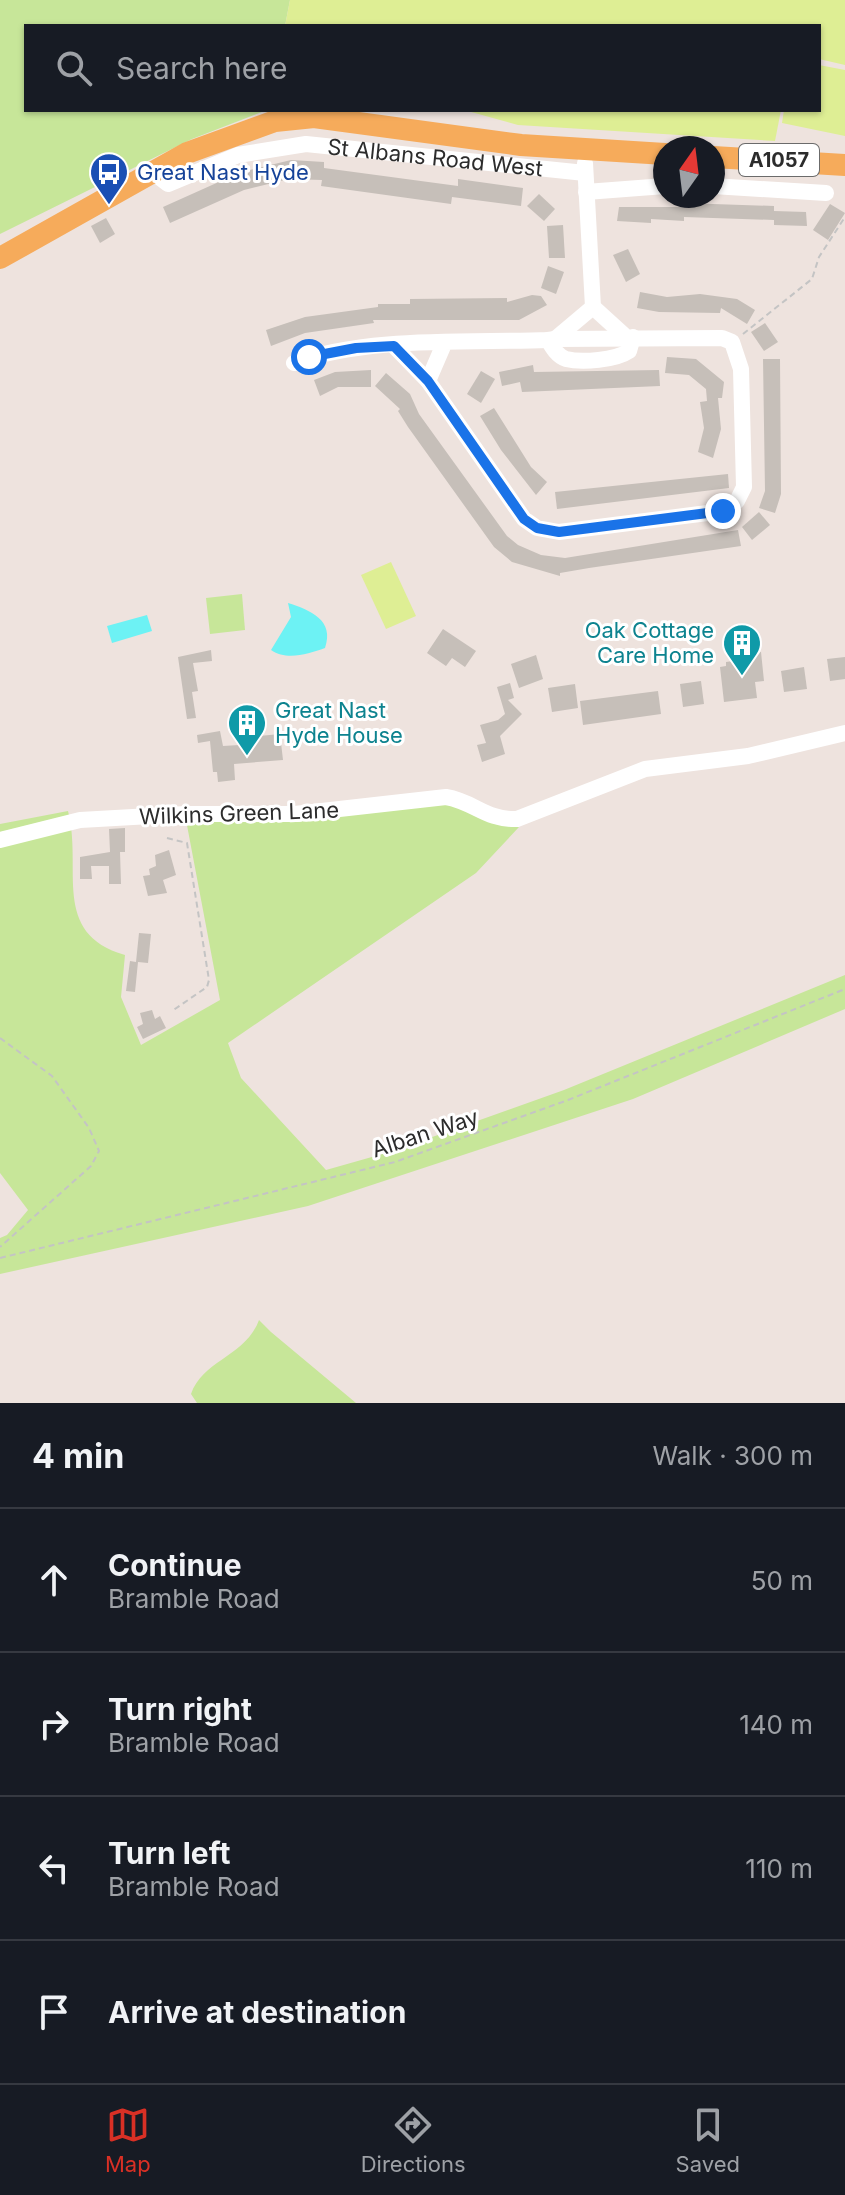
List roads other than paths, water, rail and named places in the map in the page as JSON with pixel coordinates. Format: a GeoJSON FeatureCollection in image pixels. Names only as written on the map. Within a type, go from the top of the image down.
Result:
{"type":"FeatureCollection","features":[{"type":"Feature","properties":{"kind":"main road","name":"St Albans Road West"},"geometry":{"type":"LineString","coordinates":[[0,258],[187,153],[275,121],[314,117],[521,145],[653,153]]}},
{"type":"Feature","properties":{"kind":"main road","name":"A1057"},"geometry":{"type":"LineString","coordinates":[[725,158],[845,165]]}},
{"type":"Feature","properties":{"kind":"street","name":"St Albans Road West"},"geometry":{"type":"LineString","coordinates":[[151,171],[168,184],[238,155],[306,144],[585,173]]}},
{"type":"Feature","properties":{"kind":"street"},"geometry":{"type":"LineString","coordinates":[[586,150],[593,307],[630,337]]}},
{"type":"Feature","properties":{"kind":"street"},"geometry":{"type":"LineString","coordinates":[[586,192],[653,187]]}},
{"type":"Feature","properties":{"kind":"street"},"geometry":{"type":"LineString","coordinates":[[725,187],[826,193]]}},
{"type":"Feature","properties":{"kind":"street"},"geometry":{"type":"LineString","coordinates":[[551,340],[593,307]]}},
{"type":"Feature","properties":{"kind":"street"},"geometry":{"type":"LineString","coordinates":[[294,363],[356,348],[394,346],[630,337],[714,337],[732,342],[741,369],[744,487],[732,506],[723,511],[559,532],[537,528],[524,519],[428,381],[394,346]]}},
{"type":"Feature","properties":{"kind":"street"},"geometry":{"type":"LineString","coordinates":[[428,381],[444,344]]}},
{"type":"Feature","properties":{"kind":"street","name":"Wilkins Green Lane"},"geometry":{"type":"LineString","coordinates":[[0,840],[80,820],[186,814],[295,814],[446,797],[461,799],[497,820],[517,819],[645,769],[748,756],[845,733]]}},
{"type":"Feature","properties":{"kind":"water"},"geometry":{"type":"Polygon","coordinates":[[[288,603],[312,613],[323,623],[327,630],[325,648],[291,656],[271,650],[291,617],[288,603]]]}},
{"type":"Feature","properties":{"kind":"water"},"geometry":{"type":"Polygon","coordinates":[[[147,615],[152,631],[112,643],[107,626],[147,615]]]}},
{"type":"Feature","properties":{"kind":"place","name":"Great Nast Hyde"},"geometry":{"type":"Point","coordinates":[109,206]}},
{"type":"Feature","properties":{"kind":"place","name":"Oak Cottage Care Home"},"geometry":{"type":"Point","coordinates":[742,677]}},
{"type":"Feature","properties":{"kind":"place","name":"Great Nast Hyde House"},"geometry":{"type":"Point","coordinates":[247,757]}}]}
